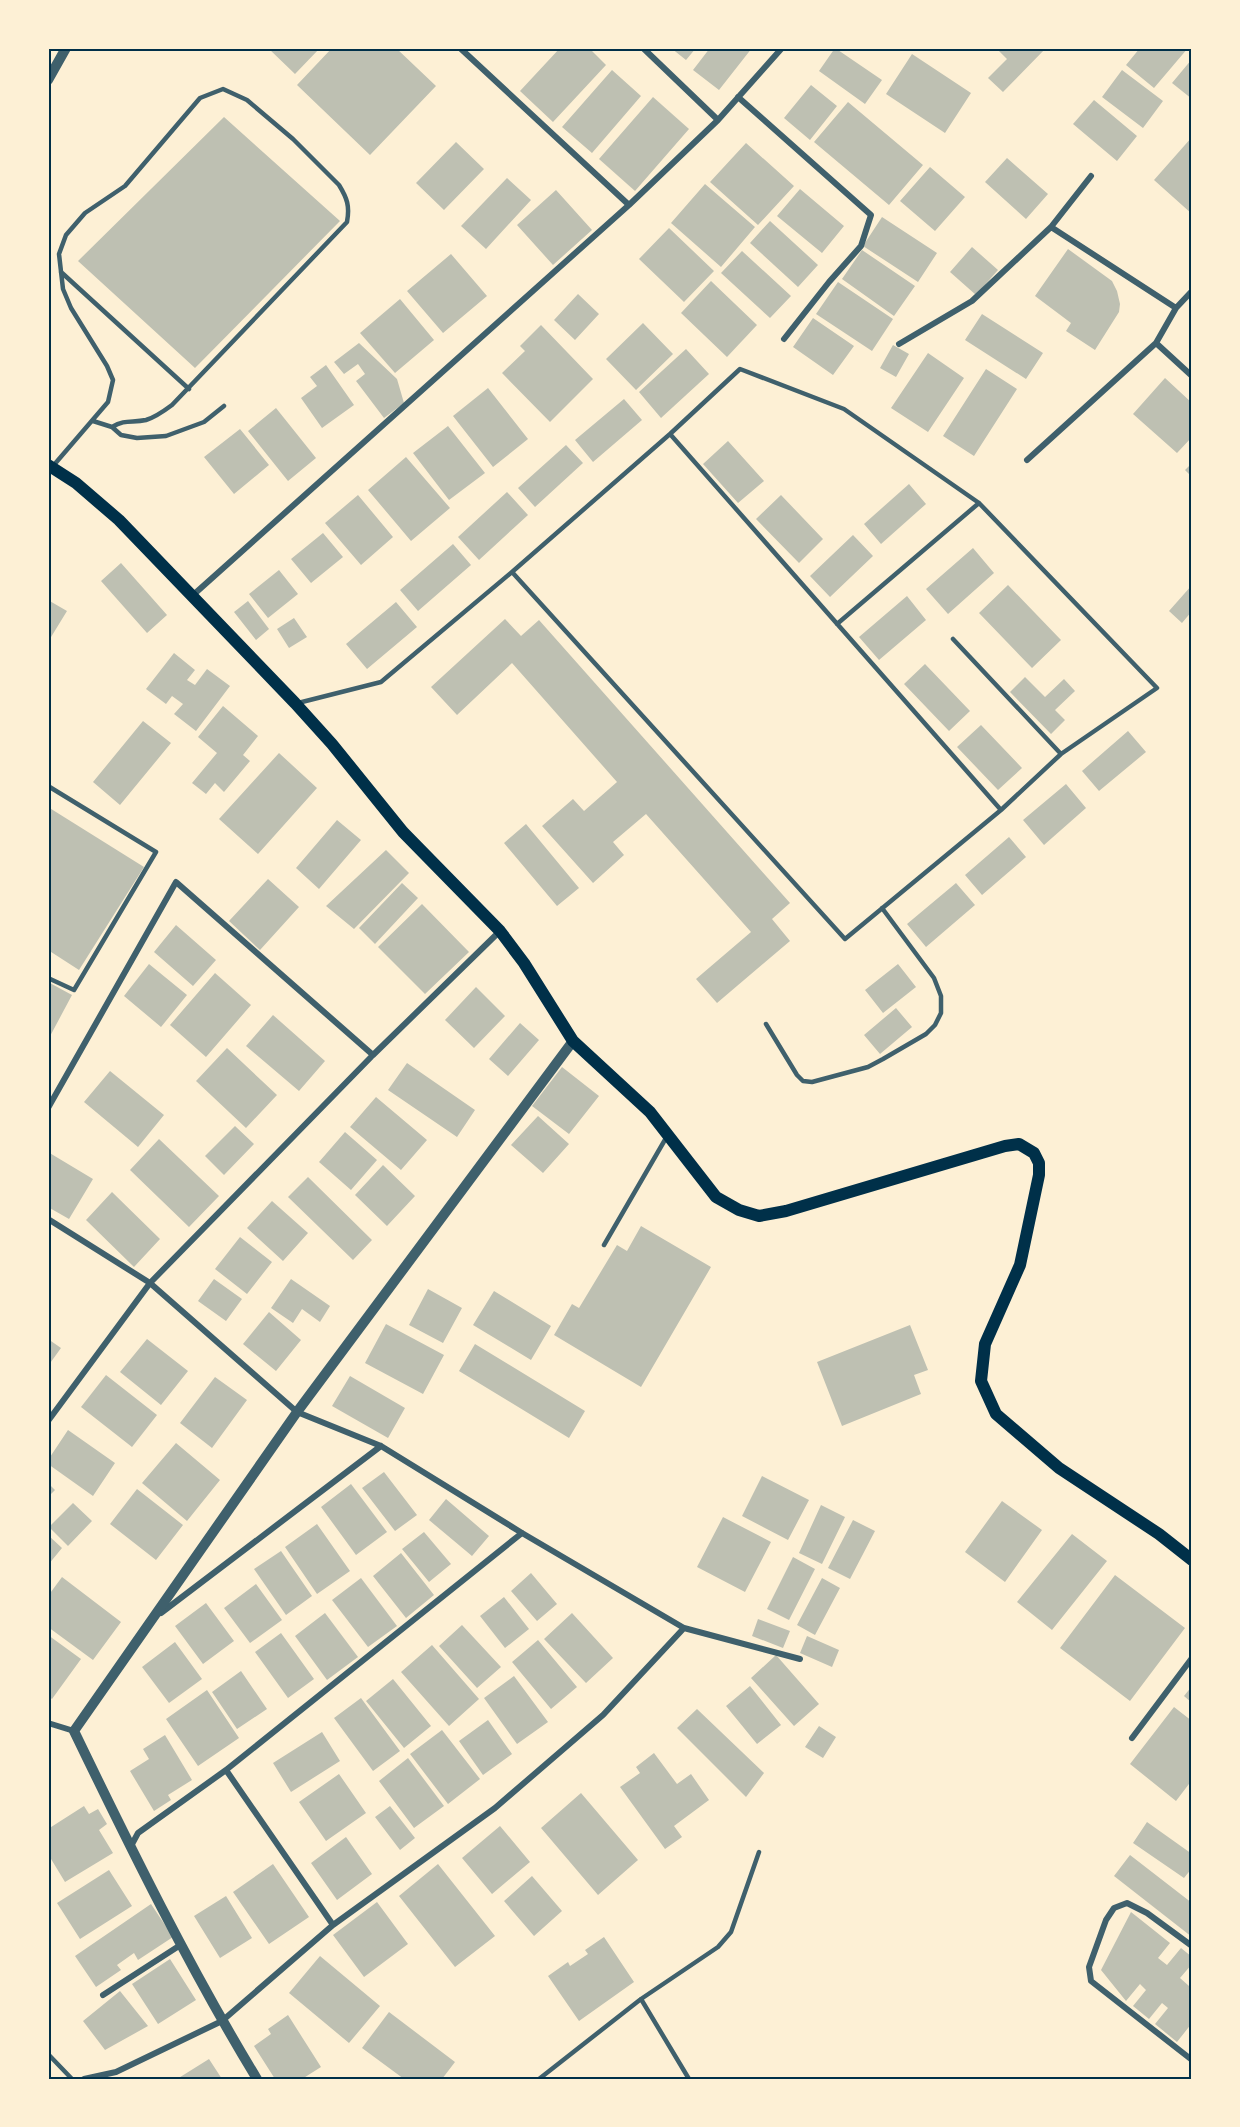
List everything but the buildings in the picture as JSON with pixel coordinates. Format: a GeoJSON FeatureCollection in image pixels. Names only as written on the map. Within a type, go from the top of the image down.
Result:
{"type":"FeatureCollection","features":[{"type":"Feature","properties":{"kind":"main road"},"geometry":{"type":"LineString","coordinates":[[50,466],[76,483],[119,520],[296,703],[403,832],[500,931],[524,963],[573,1041],[650,1112],[716,1197],[739,1210],[759,1216],[786,1211],[1005,1146],[1018,1144],[1034,1153],[1039,1163],[1034,1206],[1020,1265],[985,1344],[981,1381],[996,1414],[1026,1442],[1059,1468],[1159,1534],[1192,1560]]}},
{"type":"Feature","properties":{"kind":"street"},"geometry":{"type":"LineString","coordinates":[[48,80],[66,48]]}},
{"type":"Feature","properties":{"kind":"street"},"geometry":{"type":"LineString","coordinates":[[460,48],[629,205]]}},
{"type":"Feature","properties":{"kind":"street"},"geometry":{"type":"LineString","coordinates":[[643,48],[718,120]]}},
{"type":"Feature","properties":{"kind":"street"},"geometry":{"type":"LineString","coordinates":[[191,596],[629,205],[718,120],[782,48]]}},
{"type":"Feature","properties":{"kind":"street"},"geometry":{"type":"LineString","coordinates":[[738,97],[871,214],[861,246],[784,339]]}},
{"type":"Feature","properties":{"kind":"street"},"geometry":{"type":"LineString","coordinates":[[898,344],[972,301],[1051,227],[1091,176]]}},
{"type":"Feature","properties":{"kind":"street"},"geometry":{"type":"LineString","coordinates":[[1051,227],[1176,308]]}},
{"type":"Feature","properties":{"kind":"street"},"geometry":{"type":"LineString","coordinates":[[1027,460],[1156,343],[1176,308],[1192,291]]}},
{"type":"Feature","properties":{"kind":"street"},"geometry":{"type":"LineString","coordinates":[[1156,343],[1192,376]]}},
{"type":"Feature","properties":{"kind":"street"},"geometry":{"type":"LineString","coordinates":[[48,1108],[176,882],[373,1055]]}},
{"type":"Feature","properties":{"kind":"street"},"geometry":{"type":"LineString","coordinates":[[48,1421],[150,1283],[373,1055],[500,931]]}},
{"type":"Feature","properties":{"kind":"street"},"geometry":{"type":"LineString","coordinates":[[74,1731],[297,1412],[573,1041]]}},
{"type":"Feature","properties":{"kind":"street"},"geometry":{"type":"LineString","coordinates":[[48,1219],[150,1283],[297,1412],[381,1446],[522,1533],[684,1628],[800,1659]]}},
{"type":"Feature","properties":{"kind":"street"},"geometry":{"type":"LineString","coordinates":[[153,1619],[381,1446]]}},
{"type":"Feature","properties":{"kind":"street"},"geometry":{"type":"LineString","coordinates":[[130,1847],[138,1833],[226,1770],[522,1533]]}},
{"type":"Feature","properties":{"kind":"street"},"geometry":{"type":"LineString","coordinates":[[84,2079],[116,2072],[222,2021],[333,1925],[495,1808],[603,1715],[684,1628]]}},
{"type":"Feature","properties":{"kind":"street"},"geometry":{"type":"LineString","coordinates":[[1132,1738],[1192,1658]]}},
{"type":"Feature","properties":{"kind":"street"},"geometry":{"type":"LineString","coordinates":[[48,1723],[74,1731],[130,1847],[222,2021],[257,2079]]}},
{"type":"Feature","properties":{"kind":"street"},"geometry":{"type":"LineString","coordinates":[[226,1770],[333,1925]]}},
{"type":"Feature","properties":{"kind":"street"},"geometry":{"type":"LineString","coordinates":[[1192,1946],[1147,1913],[1127,1903],[1114,1908],[1106,1920],[1089,1967],[1091,1981],[1192,2060]]}},
{"type":"Feature","properties":{"kind":"street"},"geometry":{"type":"LineString","coordinates":[[103,1995],[182,1944]]}},
{"type":"Feature","properties":{"kind":"lane"},"geometry":{"type":"LineString","coordinates":[[50,466],[108,402],[113,380],[107,366],[70,308],[63,289],[59,254],[66,235],[85,213],[125,186],[200,98],[223,89],[234,92],[247,100],[293,140],[339,185],[347,197],[349,209],[347,222],[189,389],[157,416],[143,421],[122,421],[112,427]]}},
{"type":"Feature","properties":{"kind":"lane"},"geometry":{"type":"LineString","coordinates":[[61,272],[189,389]]}},
{"type":"Feature","properties":{"kind":"lane"},"geometry":{"type":"LineString","coordinates":[[296,703],[381,682],[512,572],[670,434],[740,369],[844,409],[979,503],[1157,688],[1061,754],[1001,810],[845,939],[512,572]]}},
{"type":"Feature","properties":{"kind":"lane"},"geometry":{"type":"LineString","coordinates":[[93,421],[112,427],[121,435],[137,438],[166,436],[204,422],[224,406]]}},
{"type":"Feature","properties":{"kind":"lane"},"geometry":{"type":"LineString","coordinates":[[670,434],[1001,810]]}},
{"type":"Feature","properties":{"kind":"lane"},"geometry":{"type":"LineString","coordinates":[[837,624],[979,503]]}},
{"type":"Feature","properties":{"kind":"lane"},"geometry":{"type":"LineString","coordinates":[[954,639],[1061,754]]}},
{"type":"Feature","properties":{"kind":"lane"},"geometry":{"type":"LineString","coordinates":[[48,786],[156,852],[74,990],[48,978]]}},
{"type":"Feature","properties":{"kind":"lane"},"geometry":{"type":"LineString","coordinates":[[766,1024],[797,1076],[803,1081],[812,1082],[868,1067],[931,1029],[941,1013],[941,996],[934,978],[882,908]]}},
{"type":"Feature","properties":{"kind":"lane"},"geometry":{"type":"LineString","coordinates":[[604,1245],[668,1135]]}},
{"type":"Feature","properties":{"kind":"lane"},"geometry":{"type":"LineString","coordinates":[[539,2079],[641,1999],[718,1947],[731,1932],[759,1852]]}},
{"type":"Feature","properties":{"kind":"lane"},"geometry":{"type":"LineString","coordinates":[[641,1999],[688,2079]]}},
{"type":"Feature","properties":{"kind":"lane"},"geometry":{"type":"LineString","coordinates":[[48,2054],[72,2079]]}}]}
